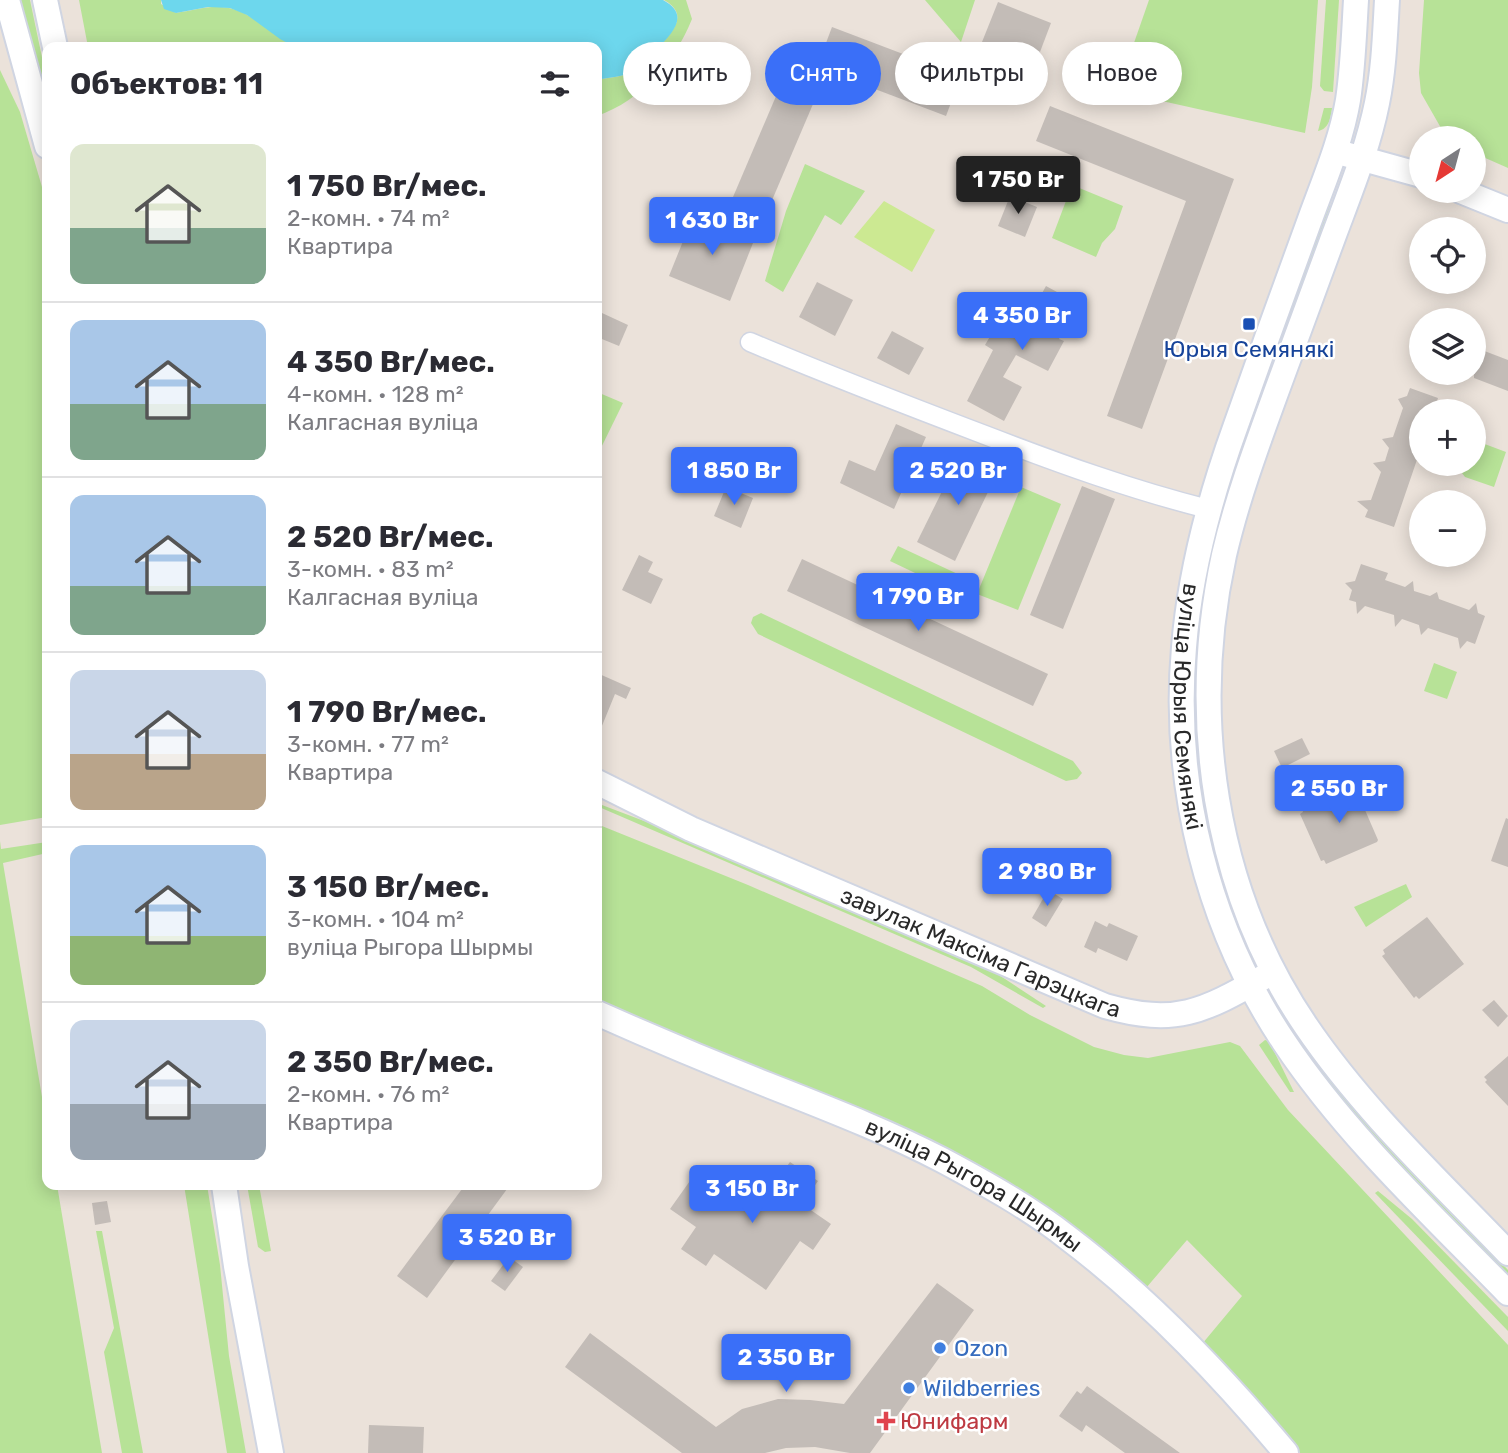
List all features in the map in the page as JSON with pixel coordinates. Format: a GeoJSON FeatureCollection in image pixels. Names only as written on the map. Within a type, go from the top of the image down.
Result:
{"type":"FeatureCollection","features":[{"type":"Feature","properties":{"kind":"main road"},"geometry":{"type":"LineString","coordinates":[[7,0],[42,128]]}},
{"type":"Feature","properties":{"kind":"main road"},"geometry":{"type":"LineString","coordinates":[[45,0],[54,42]]}},
{"type":"Feature","properties":{"kind":"main road","name":"вуліца Юрыя Семянякі"},"geometry":{"type":"LineString","coordinates":[[1356,0],[1348,101],[1334,151],[1208,509],[1196,562],[1184,646],[1184,750],[1194,820],[1206,873],[1223,923],[1251,985],[1284,1043],[1325,1097],[1394,1175],[1508,1293]]}},
{"type":"Feature","properties":{"kind":"main road","name":"вуліца Юрыя Семянякі"},"geometry":{"type":"LineString","coordinates":[[1387,0],[1377,104],[1362,159],[1240,496],[1221,571],[1210,649],[1210,739],[1221,821],[1238,887],[1274,972],[1308,1028],[1347,1080],[1508,1253]]}},
{"type":"Feature","properties":{"kind":"main road"},"geometry":{"type":"LineString","coordinates":[[1334,151],[1409,172]]}},
{"type":"Feature","properties":{"kind":"main road"},"geometry":{"type":"LineString","coordinates":[[1486,201],[1508,210]]}},
{"type":"Feature","properties":{"kind":"main road","name":"завулак Максіма Гарэцкага"},"geometry":{"type":"LineString","coordinates":[[602,784],[691,829],[1018,971],[1115,1009],[1152,1016],[1198,1011],[1274,972]]}},
{"type":"Feature","properties":{"kind":"main road","name":"завулак Максіма Гарэцкага"},"geometry":{"type":"LineString","coordinates":[[602,800],[691,829]]}},
{"type":"Feature","properties":{"kind":"main road","name":"вуліца Рыгора Шырмы"},"geometry":{"type":"LineString","coordinates":[[602,1015],[669,1046],[881,1131],[942,1160],[1009,1199],[1068,1238],[1162,1318],[1216,1372],[1286,1453]]}},
{"type":"Feature","properties":{"kind":"main road"},"geometry":{"type":"LineString","coordinates":[[225,1190],[271,1453]]}},
{"type":"Feature","properties":{"kind":"street"},"geometry":{"type":"LineString","coordinates":[[750,342],[847,383],[1030,452],[1154,495],[1208,509]]}},
{"type":"Feature","properties":{"kind":"green space"},"geometry":{"type":"Polygon","coordinates":[[[13,0],[30,0],[42,57],[42,92],[13,0]]]}},
{"type":"Feature","properties":{"kind":"green space"},"geometry":{"type":"Polygon","coordinates":[[[79,0],[161,0],[161,4],[176,13],[210,7],[231,9],[251,17],[286,42],[87,42],[79,0]]]}},
{"type":"Feature","properties":{"kind":"green space"},"geometry":{"type":"Polygon","coordinates":[[[664,0],[686,0],[692,19],[681,42],[663,42],[676,24],[676,12],[664,0]]]}},
{"type":"Feature","properties":{"kind":"green space"},"geometry":{"type":"Polygon","coordinates":[[[925,0],[975,0],[961,42],[925,0]]]}},
{"type":"Feature","properties":{"kind":"green space"},"geometry":{"type":"Polygon","coordinates":[[[1149,0],[1318,0],[1312,87],[1305,133],[1180,105],[1182,105],[1182,42],[1134,42],[1149,0]]]}},
{"type":"Feature","properties":{"kind":"green space"},"geometry":{"type":"Polygon","coordinates":[[[1326,0],[1339,0],[1333,92],[1324,91],[1320,86],[1326,0]]]}},
{"type":"Feature","properties":{"kind":"green space"},"geometry":{"type":"Polygon","coordinates":[[[1424,0],[1508,0],[1508,168],[1486,158],[1486,126],[1440,126],[1421,93],[1419,73],[1424,0]]]}},
{"type":"Feature","properties":{"kind":"green space"},"geometry":{"type":"Polygon","coordinates":[[[0,70],[20,112],[42,187],[42,818],[0,825],[0,70]]]}},
{"type":"Feature","properties":{"kind":"green space"},"geometry":{"type":"Polygon","coordinates":[[[623,76],[623,103],[602,114],[602,79],[623,76]]]}},
{"type":"Feature","properties":{"kind":"green space"},"geometry":{"type":"Polygon","coordinates":[[[1324,108],[1332,108],[1330,119],[1325,128],[1318,131],[1324,108]]]}},
{"type":"Feature","properties":{"kind":"green space"},"geometry":{"type":"Polygon","coordinates":[[[805,164],[865,191],[841,225],[825,215],[783,292],[765,281],[786,211],[805,164]]]}},
{"type":"Feature","properties":{"kind":"green space"},"geometry":{"type":"Polygon","coordinates":[[[1072,185],[1123,206],[1115,229],[1102,243],[1096,257],[1052,238],[1072,185]]]}},
{"type":"Feature","properties":{"kind":"green space"},"geometry":{"type":"Polygon","coordinates":[[[884,201],[935,230],[912,272],[854,237],[884,201]]]}},
{"type":"Feature","properties":{"kind":"green space"},"geometry":{"type":"Polygon","coordinates":[[[1327,205],[1330,206],[1299,293],[1296,310],[1252,423],[1218,532],[1215,531],[1252,415],[1327,205]]]}},
{"type":"Feature","properties":{"kind":"green space"},"geometry":{"type":"Polygon","coordinates":[[[602,394],[623,403],[602,446],[602,394]]]}},
{"type":"Feature","properties":{"kind":"green space"},"geometry":{"type":"Polygon","coordinates":[[[1486,444],[1506,452],[1494,487],[1465,477],[1486,476],[1486,444]]]}},
{"type":"Feature","properties":{"kind":"green space"},"geometry":{"type":"Polygon","coordinates":[[[1021,487],[1061,504],[1018,610],[977,594],[1021,487]]]}},
{"type":"Feature","properties":{"kind":"green space"},"geometry":{"type":"Polygon","coordinates":[[[1213,542],[1216,542],[1198,658],[1198,745],[1215,849],[1250,949],[1246,950],[1225,898],[1211,846],[1198,760],[1196,674],[1199,631],[1213,542]]]}},
{"type":"Feature","properties":{"kind":"green space"},"geometry":{"type":"Polygon","coordinates":[[[898,546],[964,577],[957,593],[890,561],[898,546]]]}},
{"type":"Feature","properties":{"kind":"green space"},"geometry":{"type":"Polygon","coordinates":[[[761,613],[1073,761],[1082,773],[1077,779],[1066,781],[758,634],[751,623],[753,617],[761,613]]]}},
{"type":"Feature","properties":{"kind":"green space"},"geometry":{"type":"Polygon","coordinates":[[[1434,663],[1457,672],[1447,699],[1424,691],[1434,663]]]}},
{"type":"Feature","properties":{"kind":"green space"},"geometry":{"type":"Polygon","coordinates":[[[602,805],[673,832],[971,961],[999,975],[1046,1006],[1043,1008],[971,967],[602,808],[602,805]]]}},
{"type":"Feature","properties":{"kind":"green space"},"geometry":{"type":"Polygon","coordinates":[[[602,826],[748,885],[982,986],[1030,1015],[1094,1047],[1148,1058],[1230,1042],[1240,1046],[1288,1110],[1508,1345],[1508,1453],[1296,1453],[1202,1344],[1242,1296],[1187,1240],[1146,1288],[1088,1243],[602,1009],[602,826]]]}},
{"type":"Feature","properties":{"kind":"green space"},"geometry":{"type":"Polygon","coordinates":[[[0,841],[1,849],[42,843],[42,854],[3,863],[42,1097],[42,1190],[58,1190],[102,1453],[0,1453],[0,841]]]}},
{"type":"Feature","properties":{"kind":"green space"},"geometry":{"type":"Polygon","coordinates":[[[1406,884],[1412,897],[1366,927],[1354,907],[1406,884]]]}},
{"type":"Feature","properties":{"kind":"green space"},"geometry":{"type":"Polygon","coordinates":[[[1288,1020],[1408,1166],[1508,1270],[1508,1276],[1362,1123],[1309,1057],[1285,1022],[1288,1020]]]}},
{"type":"Feature","properties":{"kind":"green space"},"geometry":{"type":"Polygon","coordinates":[[[1265,1040],[1269,1041],[1294,1092],[1290,1092],[1259,1045],[1265,1040]]]}},
{"type":"Feature","properties":{"kind":"green space"},"geometry":{"type":"Polygon","coordinates":[[[185,1190],[208,1190],[220,1265],[229,1356],[246,1453],[227,1453],[185,1190]]]}},
{"type":"Feature","properties":{"kind":"green space"},"geometry":{"type":"Polygon","coordinates":[[[248,1190],[260,1190],[271,1251],[265,1252],[258,1247],[248,1190]]]}},
{"type":"Feature","properties":{"kind":"green space"},"geometry":{"type":"Polygon","coordinates":[[[1378,1191],[1412,1219],[1508,1317],[1508,1331],[1375,1193],[1378,1191]]]}},
{"type":"Feature","properties":{"kind":"green space"},"geometry":{"type":"Polygon","coordinates":[[[96,1231],[102,1231],[143,1453],[122,1453],[104,1352],[114,1328],[96,1231]]]}},
{"type":"Feature","properties":{"kind":"water"},"geometry":{"type":"Polygon","coordinates":[[[161,0],[663,0],[676,12],[677,18],[673,30],[664,42],[623,42],[623,76],[602,79],[602,42],[286,42],[247,15],[230,8],[208,7],[176,13],[164,9],[161,0]]]}},
{"type":"Feature","properties":{"kind":"building"},"geometry":{"type":"Polygon","coordinates":[[[998,2],[1051,23],[1044,42],[982,42],[998,2]]]}},
{"type":"Feature","properties":{"kind":"building"},"geometry":{"type":"Polygon","coordinates":[[[832,27],[871,42],[826,42],[832,27]]]}},
{"type":"Feature","properties":{"kind":"building"},"geometry":{"type":"Polygon","coordinates":[[[881,46],[895,51],[895,97],[881,91],[881,46]]]}},
{"type":"Feature","properties":{"kind":"building"},"geometry":{"type":"Polygon","coordinates":[[[772,105],[813,105],[767,212],[733,197],[772,105]]]}},
{"type":"Feature","properties":{"kind":"building"},"geometry":{"type":"Polygon","coordinates":[[[917,105],[950,105],[946,116],[917,105]]]}},
{"type":"Feature","properties":{"kind":"building"},"geometry":{"type":"Polygon","coordinates":[[[1050,106],[1234,179],[1142,429],[1107,416],[1186,201],[1036,141],[1050,106]]]}},
{"type":"Feature","properties":{"kind":"building"},"geometry":{"type":"Polygon","coordinates":[[[1010,196],[1037,207],[1025,237],[998,226],[1010,196]]]}},
{"type":"Feature","properties":{"kind":"building"},"geometry":{"type":"Polygon","coordinates":[[[694,214],[755,238],[730,301],[669,276],[694,214]]]}},
{"type":"Feature","properties":{"kind":"building"},"geometry":{"type":"Polygon","coordinates":[[[817,282],[853,300],[835,336],[799,317],[817,282]]]}},
{"type":"Feature","properties":{"kind":"building"},"geometry":{"type":"Polygon","coordinates":[[[1046,286],[1079,304],[1059,339],[1064,341],[1048,371],[1016,355],[1003,377],[1022,387],[1004,421],[967,401],[993,350],[985,345],[998,323],[1019,335],[1046,286]]]}},
{"type":"Feature","properties":{"kind":"building"},"geometry":{"type":"Polygon","coordinates":[[[602,313],[628,325],[619,346],[602,339],[602,313]]]}},
{"type":"Feature","properties":{"kind":"building"},"geometry":{"type":"Polygon","coordinates":[[[892,331],[924,348],[909,375],[877,358],[892,331]]]}},
{"type":"Feature","properties":{"kind":"building"},"geometry":{"type":"Polygon","coordinates":[[[1486,352],[1508,360],[1508,391],[1486,383],[1486,352]]]}},
{"type":"Feature","properties":{"kind":"building"},"geometry":{"type":"Polygon","coordinates":[[[1410,388],[1438,398],[1409,399],[1409,476],[1411,476],[1394,527],[1365,517],[1368,510],[1357,501],[1371,500],[1381,472],[1373,463],[1385,461],[1389,448],[1382,439],[1393,437],[1403,408],[1398,399],[1407,396],[1410,388]]]}},
{"type":"Feature","properties":{"kind":"building"},"geometry":{"type":"Polygon","coordinates":[[[896,424],[926,437],[894,509],[840,483],[849,460],[875,471],[896,424]]]}},
{"type":"Feature","properties":{"kind":"building"},"geometry":{"type":"Polygon","coordinates":[[[961,453],[998,471],[955,561],[917,542],[961,453]]]}},
{"type":"Feature","properties":{"kind":"building"},"geometry":{"type":"Polygon","coordinates":[[[1082,486],[1115,499],[1063,629],[1030,615],[1082,486]]]}},
{"type":"Feature","properties":{"kind":"building"},"geometry":{"type":"Polygon","coordinates":[[[726,487],[753,498],[741,528],[714,516],[726,487]]]}},
{"type":"Feature","properties":{"kind":"building"},"geometry":{"type":"Polygon","coordinates":[[[639,555],[653,562],[648,572],[663,579],[651,604],[622,590],[639,555]]]}},
{"type":"Feature","properties":{"kind":"building"},"geometry":{"type":"Polygon","coordinates":[[[802,559],[1048,674],[1033,706],[787,591],[802,559]]]}},
{"type":"Feature","properties":{"kind":"building"},"geometry":{"type":"Polygon","coordinates":[[[1361,564],[1388,573],[1385,580],[1405,587],[1413,581],[1414,591],[1430,596],[1437,592],[1439,599],[1469,610],[1476,603],[1478,613],[1485,616],[1475,644],[1467,641],[1460,649],[1458,638],[1428,628],[1421,635],[1419,625],[1402,619],[1395,627],[1394,615],[1365,606],[1357,614],[1356,602],[1349,600],[1352,590],[1345,583],[1355,581],[1361,564]]]}},
{"type":"Feature","properties":{"kind":"building"},"geometry":{"type":"Polygon","coordinates":[[[602,675],[631,688],[626,699],[615,694],[602,726],[602,675]]]}},
{"type":"Feature","properties":{"kind":"building"},"geometry":{"type":"Polygon","coordinates":[[[1302,738],[1310,754],[1282,768],[1274,751],[1302,738]]]}},
{"type":"Feature","properties":{"kind":"building"},"geometry":{"type":"Polygon","coordinates":[[[1355,787],[1378,840],[1326,864],[1324,860],[1321,861],[1300,814],[1303,812],[1302,808],[1355,787]]]}},
{"type":"Feature","properties":{"kind":"building"},"geometry":{"type":"Polygon","coordinates":[[[1506,818],[1508,819],[1508,867],[1491,861],[1506,818]]]}},
{"type":"Feature","properties":{"kind":"building"},"geometry":{"type":"Polygon","coordinates":[[[1048,890],[1063,899],[1046,927],[1032,918],[1048,890]]]}},
{"type":"Feature","properties":{"kind":"building"},"geometry":{"type":"Polygon","coordinates":[[[1427,917],[1464,964],[1419,999],[1416,996],[1414,998],[1382,956],[1385,954],[1383,950],[1427,917]]]}},
{"type":"Feature","properties":{"kind":"building"},"geometry":{"type":"Polygon","coordinates":[[[1095,921],[1107,927],[1109,923],[1138,936],[1127,961],[1098,948],[1096,953],[1084,947],[1095,921]]]}},
{"type":"Feature","properties":{"kind":"building"},"geometry":{"type":"Polygon","coordinates":[[[1494,1000],[1508,1016],[1498,1027],[1482,1010],[1494,1000]]]}},
{"type":"Feature","properties":{"kind":"building"},"geometry":{"type":"Polygon","coordinates":[[[1508,1056],[1508,1106],[1485,1082],[1487,1080],[1484,1077],[1508,1056]]]}},
{"type":"Feature","properties":{"kind":"building"},"geometry":{"type":"Polygon","coordinates":[[[790,1162],[818,1181],[802,1204],[831,1224],[813,1250],[800,1241],[766,1290],[714,1254],[706,1266],[681,1249],[696,1227],[670,1209],[692,1178],[727,1203],[742,1182],[764,1198],[790,1162]]]}},
{"type":"Feature","properties":{"kind":"building"},"geometry":{"type":"Polygon","coordinates":[[[461,1190],[506,1190],[427,1298],[397,1276],[461,1190]]]}},
{"type":"Feature","properties":{"kind":"building"},"geometry":{"type":"Polygon","coordinates":[[[107,1201],[111,1222],[95,1225],[92,1203],[107,1201]]]}},
{"type":"Feature","properties":{"kind":"building"},"geometry":{"type":"Polygon","coordinates":[[[509,1257],[523,1267],[505,1291],[491,1281],[509,1257]]]}},
{"type":"Feature","properties":{"kind":"building"},"geometry":{"type":"Polygon","coordinates":[[[937,1283],[974,1310],[870,1453],[850,1453],[815,1447],[786,1448],[765,1453],[682,1453],[565,1367],[590,1333],[716,1427],[742,1409],[778,1399],[844,1404],[937,1283]]]}},
{"type":"Feature","properties":{"kind":"building"},"geometry":{"type":"Polygon","coordinates":[[[1087,1386],[1180,1453],[1125,1453],[1086,1425],[1082,1432],[1059,1416],[1077,1391],[1081,1394],[1087,1386]]]}},
{"type":"Feature","properties":{"kind":"building"},"geometry":{"type":"Polygon","coordinates":[[[369,1425],[424,1427],[423,1453],[368,1453],[369,1425]]]}},
{"type":"Feature","properties":{"kind":"place","name":"Юрыя Семянякі"},"geometry":{"type":"Point","coordinates":[1249,324]}},
{"type":"Feature","properties":{"kind":"place","name":"Ozon"},"geometry":{"type":"Point","coordinates":[940,1348]}},
{"type":"Feature","properties":{"kind":"place","name":"Wildberries"},"geometry":{"type":"Point","coordinates":[909,1388]}},
{"type":"Feature","properties":{"kind":"place","name":"Юнифарм"},"geometry":{"type":"Point","coordinates":[886,1421]}}]}
